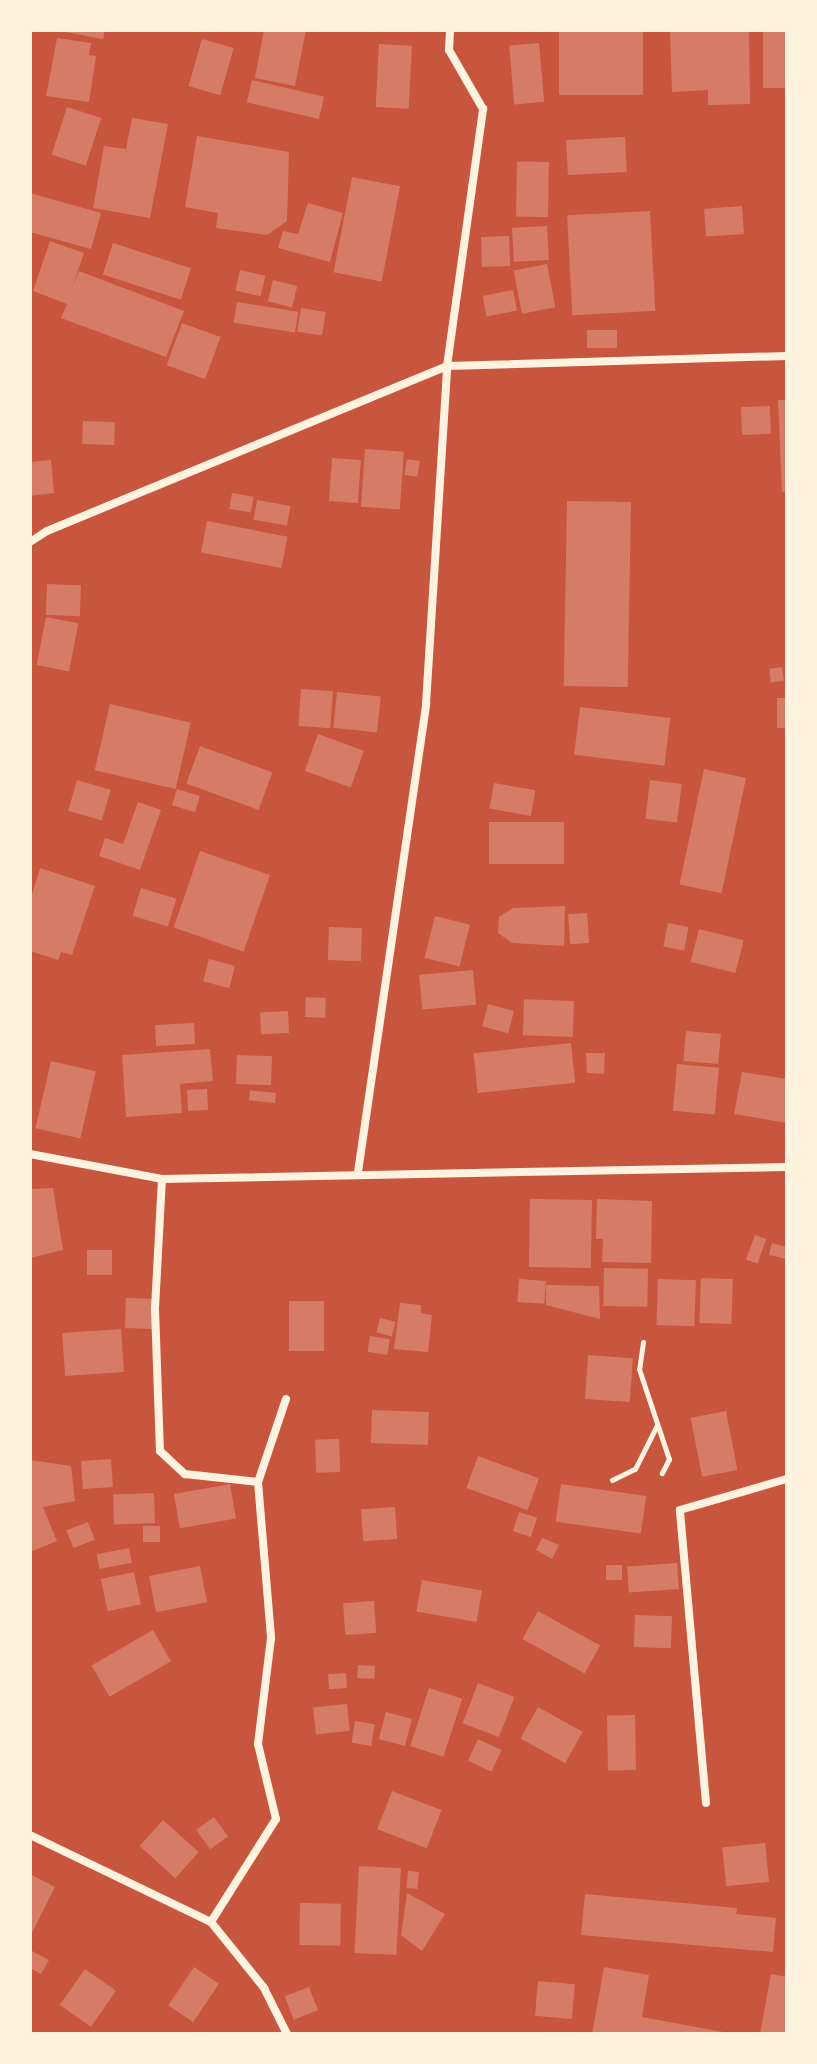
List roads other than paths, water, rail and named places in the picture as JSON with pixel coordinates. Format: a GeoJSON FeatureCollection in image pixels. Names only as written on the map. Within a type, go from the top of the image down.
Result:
{"type":"FeatureCollection","features":[{"type":"Feature","properties":{"kind":"street"},"geometry":{"type":"LineString","coordinates":[[358,1172],[426,704],[447,366],[483,109],[449,50],[450,30]]}},
{"type":"Feature","properties":{"kind":"street"},"geometry":{"type":"LineString","coordinates":[[30,542],[47,531],[447,366],[787,356]]}},
{"type":"Feature","properties":{"kind":"street"},"geometry":{"type":"LineString","coordinates":[[30,1154],[162,1179],[358,1172],[787,1167]]}},
{"type":"Feature","properties":{"kind":"street"},"geometry":{"type":"LineString","coordinates":[[162,1179],[155,1309],[160,1451],[185,1474],[258,1482]]}},
{"type":"Feature","properties":{"kind":"street"},"geometry":{"type":"LineString","coordinates":[[211,1922],[276,1819],[258,1744],[271,1638],[258,1482],[286,1399]]}},
{"type":"Feature","properties":{"kind":"street"},"geometry":{"type":"LineString","coordinates":[[706,1803],[680,1510],[787,1479]]}},
{"type":"Feature","properties":{"kind":"street"},"geometry":{"type":"LineString","coordinates":[[30,1835],[211,1922],[264,1988],[287,2034]]}}]}
